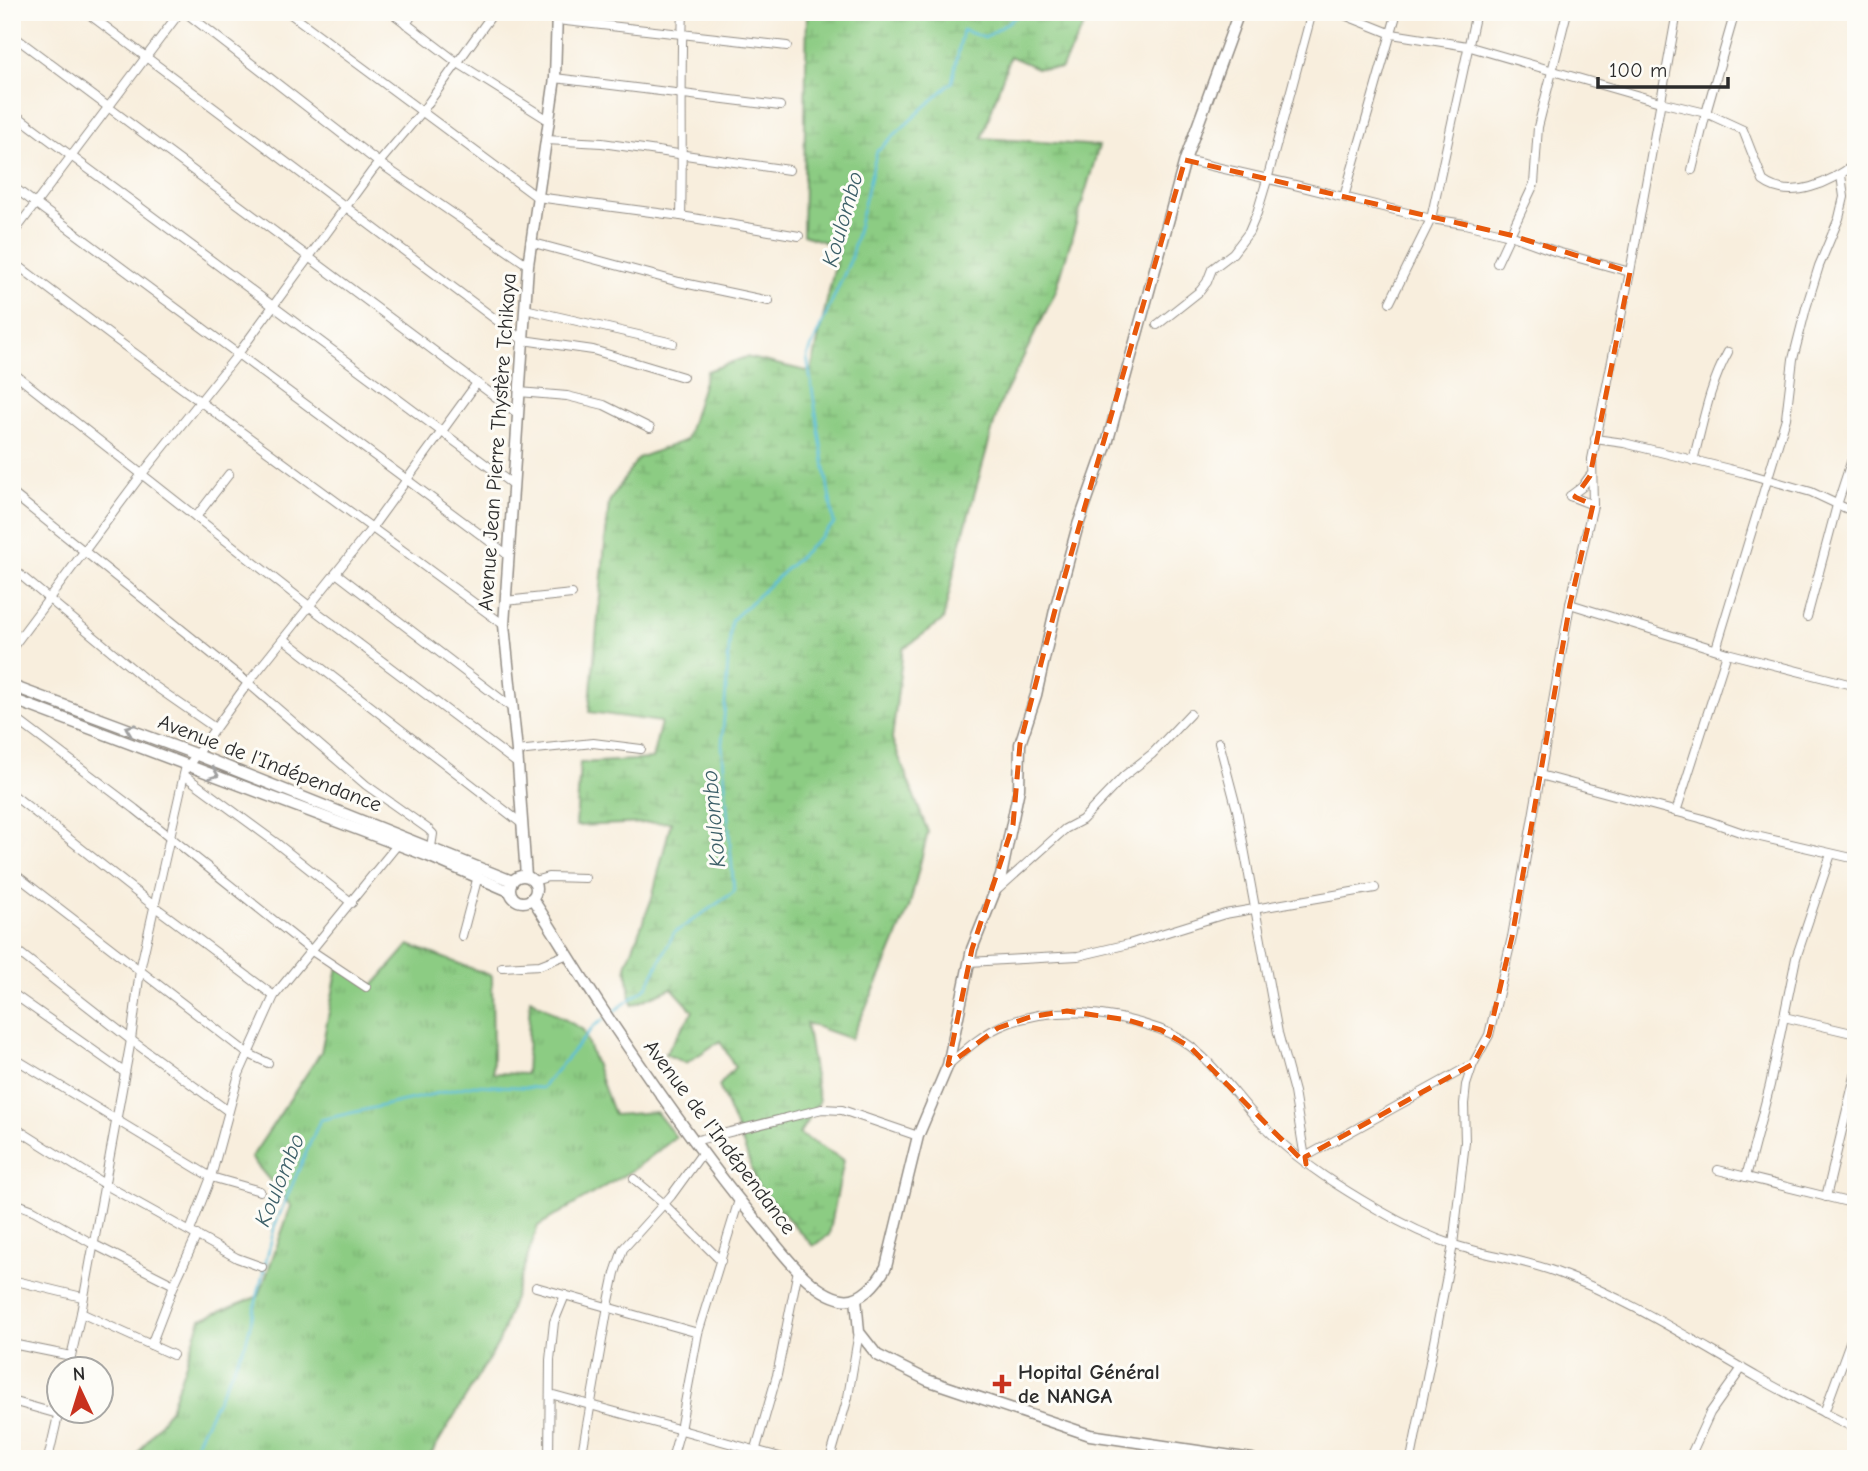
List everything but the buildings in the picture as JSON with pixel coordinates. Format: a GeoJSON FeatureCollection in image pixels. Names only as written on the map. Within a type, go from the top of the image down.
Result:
{"type":"FeatureCollection","features":[{"type":"Feature","properties":{"kind":"street"},"geometry":{"type":"LineString","coordinates":[[86,12],[523,340],[593,350],[682,377]]}},
{"type":"Feature","properties":{"kind":"street"},"geometry":{"type":"LineString","coordinates":[[12,235],[180,12]]}},
{"type":"Feature","properties":{"kind":"street"},"geometry":{"type":"LineString","coordinates":[[185,12],[378,162],[528,265]]}},
{"type":"Feature","properties":{"kind":"street"},"geometry":{"type":"LineString","coordinates":[[288,12],[537,197],[681,216],[799,236]]}},
{"type":"Feature","properties":{"kind":"street"},"geometry":{"type":"LineString","coordinates":[[391,12],[458,63],[550,121]]}},
{"type":"Feature","properties":{"kind":"street"},"geometry":{"type":"LineString","coordinates":[[406,24],[415,12]]}},
{"type":"Feature","properties":{"kind":"street"},"geometry":{"type":"LineString","coordinates":[[13,646],[142,474],[238,354],[378,162],[421,113],[494,12]]}},
{"type":"Feature","properties":{"kind":"street"},"geometry":{"type":"LineString","coordinates":[[540,12],[786,46]]}},
{"type":"Feature","properties":{"kind":"street"},"geometry":{"type":"LineString","coordinates":[[681,216],[683,155],[680,94],[683,12]]}},
{"type":"Feature","properties":{"kind":"street"},"geometry":{"type":"LineString","coordinates":[[830,1459],[848,1397],[859,1332],[856,1298],[878,1283],[886,1267],[918,1136],[948,1065],[969,962],[1001,876],[1019,789],[1020,744],[1036,695],[1078,525],[1108,440],[1185,160],[1239,12]]}},
{"type":"Feature","properties":{"kind":"street"},"geometry":{"type":"LineString","coordinates":[[1157,326],[1200,291],[1212,269],[1233,253],[1257,214],[1312,12]]}},
{"type":"Feature","properties":{"kind":"street"},"geometry":{"type":"LineString","coordinates":[[1337,12],[1392,34],[1467,46],[1706,113],[1743,130],[1763,181],[1769,186],[1807,188],[1841,175],[1856,163]]}},
{"type":"Feature","properties":{"kind":"street"},"geometry":{"type":"LineString","coordinates":[[1344,197],[1397,12]]}},
{"type":"Feature","properties":{"kind":"street"},"geometry":{"type":"LineString","coordinates":[[1390,302],[1431,219],[1476,12]]}},
{"type":"Feature","properties":{"kind":"street"},"geometry":{"type":"LineString","coordinates":[[1497,263],[1534,184],[1538,127],[1567,12]]}},
{"type":"Feature","properties":{"kind":"street"},"geometry":{"type":"LineString","coordinates":[[1411,1459],[1453,1245],[1465,1142],[1466,1085],[1473,1064],[1489,1035],[1512,937],[1570,604],[1593,505],[1590,476],[1595,439],[1630,272],[1677,12]]}},
{"type":"Feature","properties":{"kind":"street"},"geometry":{"type":"LineString","coordinates":[[1692,170],[1735,12]]}},
{"type":"Feature","properties":{"kind":"street","name":"Avenue Jean Pierre Thystère Tchikaya"},"geometry":{"type":"LineString","coordinates":[[530,878],[521,822],[517,751],[503,625],[530,242],[550,121],[555,78],[557,16]]}},
{"type":"Feature","properties":{"kind":"street"},"geometry":{"type":"LineString","coordinates":[[12,35],[517,413]]}},
{"type":"Feature","properties":{"kind":"street"},"geometry":{"type":"LineString","coordinates":[[555,78],[780,106]]}},
{"type":"Feature","properties":{"kind":"street"},"geometry":{"type":"LineString","coordinates":[[12,111],[512,484]]}},
{"type":"Feature","properties":{"kind":"street"},"geometry":{"type":"LineString","coordinates":[[546,140],[602,143],[789,170]]}},
{"type":"Feature","properties":{"kind":"street"},"geometry":{"type":"LineString","coordinates":[[1185,160],[1431,219],[1510,235],[1557,252],[1630,272]]}},
{"type":"Feature","properties":{"kind":"street"},"geometry":{"type":"LineString","coordinates":[[1716,649],[1786,418],[1793,359],[1806,308],[1819,266],[1839,218],[1844,197],[1841,175]]}},
{"type":"Feature","properties":{"kind":"street"},"geometry":{"type":"LineString","coordinates":[[12,186],[508,555]]}},
{"type":"Feature","properties":{"kind":"street"},"geometry":{"type":"LineString","coordinates":[[530,242],[667,279],[769,301]]}},
{"type":"Feature","properties":{"kind":"street"},"geometry":{"type":"LineString","coordinates":[[12,261],[503,625]]}},
{"type":"Feature","properties":{"kind":"street"},"geometry":{"type":"LineString","coordinates":[[525,309],[673,343]]}},
{"type":"Feature","properties":{"kind":"street"},"geometry":{"type":"LineString","coordinates":[[1693,461],[1715,374],[1728,352]]}},
{"type":"Feature","properties":{"kind":"street"},"geometry":{"type":"LineString","coordinates":[[12,372],[309,606],[518,764]]}},
{"type":"Feature","properties":{"kind":"street"},"geometry":{"type":"LineString","coordinates":[[12,1344],[71,1356],[131,1040],[141,970],[169,837],[188,764],[248,683],[371,528],[477,383]]}},
{"type":"Feature","properties":{"kind":"street"},"geometry":{"type":"LineString","coordinates":[[519,392],[567,397],[604,405],[650,428]]}},
{"type":"Feature","properties":{"kind":"street"},"geometry":{"type":"LineString","coordinates":[[1595,439],[1624,443],[1811,492],[1856,513]]}},
{"type":"Feature","properties":{"kind":"street"},"geometry":{"type":"LineString","coordinates":[[1807,617],[1837,505],[1856,447]]}},
{"type":"Feature","properties":{"kind":"street"},"geometry":{"type":"LineString","coordinates":[[196,517],[229,474]]}},
{"type":"Feature","properties":{"kind":"street"},"geometry":{"type":"LineString","coordinates":[[1590,476],[1582,487],[1570,496],[1593,505]]}},
{"type":"Feature","properties":{"kind":"street"},"geometry":{"type":"LineString","coordinates":[[12,493],[248,683],[366,785],[433,834],[431,847]]}},
{"type":"Feature","properties":{"kind":"street"},"geometry":{"type":"LineString","coordinates":[[12,568],[146,680],[215,729]]}},
{"type":"Feature","properties":{"kind":"street"},"geometry":{"type":"LineString","coordinates":[[336,573],[511,707]]}},
{"type":"Feature","properties":{"kind":"street"},"geometry":{"type":"LineString","coordinates":[[505,601],[572,594]]}},
{"type":"Feature","properties":{"kind":"street"},"geometry":{"type":"LineString","coordinates":[[1570,604],[1727,653],[1856,687]]}},
{"type":"Feature","properties":{"kind":"street"},"geometry":{"type":"LineString","coordinates":[[284,639],[521,822]]}},
{"type":"Feature","properties":{"kind":"street"},"geometry":{"type":"LineString","coordinates":[[1676,812],[1727,653]]}},
{"type":"Feature","properties":{"kind":"street","name":"Avenue de l'Indépendance"},"geometry":{"type":"LineString","coordinates":[[12,686],[195,754],[431,847],[511,886]]}},
{"type":"Feature","properties":{"kind":"street","name":"Avenue de l'Indépendance"},"geometry":{"type":"LineString","coordinates":[[12,699],[478,876],[511,886]]}},
{"type":"Feature","properties":{"kind":"street"},"geometry":{"type":"LineString","coordinates":[[994,893],[1065,829],[1082,820],[1124,776],[1152,754],[1191,714]]}},
{"type":"Feature","properties":{"kind":"street"},"geometry":{"type":"LineString","coordinates":[[12,716],[312,951],[366,987]]}},
{"type":"Feature","properties":{"kind":"street"},"geometry":{"type":"LineString","coordinates":[[1219,742],[1237,810],[1278,1033],[1294,1092],[1305,1161]]}},
{"type":"Feature","properties":{"kind":"street"},"geometry":{"type":"LineString","coordinates":[[517,751],[593,743],[640,748]]}},
{"type":"Feature","properties":{"kind":"street"},"geometry":{"type":"LineString","coordinates":[[184,775],[352,903]]}},
{"type":"Feature","properties":{"kind":"street"},"geometry":{"type":"LineString","coordinates":[[1540,775],[1743,833],[1856,859]]}},
{"type":"Feature","properties":{"kind":"street"},"geometry":{"type":"LineString","coordinates":[[12,794],[274,996]]}},
{"type":"Feature","properties":{"kind":"street"},"geometry":{"type":"LineString","coordinates":[[151,1345],[194,1233],[247,1053],[274,996],[398,844]]}},
{"type":"Feature","properties":{"kind":"street"},"geometry":{"type":"LineString","coordinates":[[1746,1177],[1770,1084],[1796,958],[1831,854]]}},
{"type":"Feature","properties":{"kind":"street"},"geometry":{"type":"LineString","coordinates":[[12,872],[247,1053],[268,1063]]}},
{"type":"Feature","properties":{"kind":"street"},"geometry":{"type":"LineString","coordinates":[[462,936],[478,876]]}},
{"type":"Feature","properties":{"kind":"street"},"geometry":{"type":"LineString","coordinates":[[530,878],[536,890],[532,898],[526,902],[512,897],[511,886],[517,877],[585,878]]}},
{"type":"Feature","properties":{"kind":"street"},"geometry":{"type":"LineString","coordinates":[[969,962],[1077,956],[1129,944],[1225,914],[1375,888]]}},
{"type":"Feature","properties":{"kind":"street","name":"Avenue de l'Indépendance"},"geometry":{"type":"LineString","coordinates":[[532,898],[614,1026],[738,1200],[798,1270],[825,1291],[842,1299],[856,1298]]}},
{"type":"Feature","properties":{"kind":"street"},"geometry":{"type":"LineString","coordinates":[[12,947],[131,1040],[228,1111]]}},
{"type":"Feature","properties":{"kind":"street"},"geometry":{"type":"LineString","coordinates":[[502,967],[540,965],[568,954]]}},
{"type":"Feature","properties":{"kind":"street"},"geometry":{"type":"LineString","coordinates":[[12,993],[124,1072]]}},
{"type":"Feature","properties":{"kind":"street"},"geometry":{"type":"LineString","coordinates":[[948,1065],[998,1028],[1030,1017],[1067,1012],[1128,1020],[1161,1030],[1190,1047],[1215,1070],[1272,1135],[1305,1161],[1377,1209],[1420,1232],[1453,1245],[1556,1272],[1643,1312],[1856,1429]]}},
{"type":"Feature","properties":{"kind":"street"},"geometry":{"type":"LineString","coordinates":[[1784,1017],[1856,1034]]}},
{"type":"Feature","properties":{"kind":"street"},"geometry":{"type":"LineString","coordinates":[[12,1057],[212,1177],[260,1191]]}},
{"type":"Feature","properties":{"kind":"street"},"geometry":{"type":"LineString","coordinates":[[1305,1161],[1473,1064]]}},
{"type":"Feature","properties":{"kind":"street"},"geometry":{"type":"LineString","coordinates":[[1826,1197],[1856,1072]]}},
{"type":"Feature","properties":{"kind":"street"},"geometry":{"type":"LineString","coordinates":[[694,1140],[822,1109],[842,1110],[918,1136]]}},
{"type":"Feature","properties":{"kind":"street"},"geometry":{"type":"LineString","coordinates":[[12,1126],[104,1184],[237,1258],[262,1267]]}},
{"type":"Feature","properties":{"kind":"street"},"geometry":{"type":"LineString","coordinates":[[581,1459],[608,1306],[623,1249],[664,1204],[703,1152]]}},
{"type":"Feature","properties":{"kind":"street"},"geometry":{"type":"LineString","coordinates":[[1718,1170],[1856,1204]]}},
{"type":"Feature","properties":{"kind":"street"},"geometry":{"type":"LineString","coordinates":[[634,1179],[664,1204],[721,1261]]}},
{"type":"Feature","properties":{"kind":"street"},"geometry":{"type":"LineString","coordinates":[[672,1459],[698,1333],[738,1200]]}},
{"type":"Feature","properties":{"kind":"street"},"geometry":{"type":"LineString","coordinates":[[12,1202],[33,1210],[174,1285]]}},
{"type":"Feature","properties":{"kind":"street"},"geometry":{"type":"LineString","coordinates":[[754,1454],[777,1375],[798,1270]]}},
{"type":"Feature","properties":{"kind":"street"},"geometry":{"type":"LineString","coordinates":[[12,1280],[82,1297]]}},
{"type":"Feature","properties":{"kind":"street"},"geometry":{"type":"LineString","coordinates":[[536,1287],[698,1333]]}},
{"type":"Feature","properties":{"kind":"street"},"geometry":{"type":"LineString","coordinates":[[549,1459],[554,1322],[565,1295]]}},
{"type":"Feature","properties":{"kind":"street"},"geometry":{"type":"LineString","coordinates":[[81,1313],[173,1355]]}},
{"type":"Feature","properties":{"kind":"street"},"geometry":{"type":"LineString","coordinates":[[1824,1413],[1856,1326]]}},
{"type":"Feature","properties":{"kind":"street"},"geometry":{"type":"LineString","coordinates":[[859,1332],[877,1355],[927,1380],[1090,1435],[1252,1459]]}},
{"type":"Feature","properties":{"kind":"street"},"geometry":{"type":"LineString","coordinates":[[1689,1459],[1710,1413],[1742,1368]]}},
{"type":"Feature","properties":{"kind":"street"},"geometry":{"type":"LineString","coordinates":[[550,1394],[680,1430],[754,1454],[787,1459]]}},
{"type":"Feature","properties":{"kind":"street"},"geometry":{"type":"LineString","coordinates":[[12,1401],[46,1408]]}},
{"type":"Feature","properties":{"kind":"street"},"geometry":{"type":"LineString","coordinates":[[48,1459],[56,1426]]}},
{"type":"Feature","properties":{"kind":"highlighted area"},"geometry":{"type":"Polygon","coordinates":[[[1185,160],[1510,235],[1630,272],[1590,476],[1575,497],[1593,505],[1570,604],[1512,937],[1489,1035],[1473,1064],[1305,1157],[1306,1164],[1190,1047],[1161,1030],[1128,1020],[1067,1011],[1030,1017],[998,1028],[948,1065],[972,949],[1013,825],[1020,744],[1055,610],[1185,160]]]}},
{"type":"Feature","properties":{"kind":"green space"},"geometry":{"type":"Polygon","coordinates":[[[807,12],[1091,12],[1061,69],[1037,68],[1010,56],[982,138],[1099,146],[1056,291],[999,406],[961,542],[943,620],[903,649],[892,739],[928,832],[909,908],[851,1039],[806,1023],[819,1102],[799,1134],[844,1160],[829,1235],[813,1246],[757,1185],[719,1086],[735,1067],[720,1041],[686,1063],[665,1054],[693,1011],[672,988],[632,1005],[626,966],[652,898],[671,822],[576,826],[580,763],[652,759],[661,722],[589,712],[609,502],[638,458],[686,440],[707,371],[746,357],[811,372],[839,247],[803,235],[807,12]]]}},
{"type":"Feature","properties":{"kind":"green space"},"geometry":{"type":"Polygon","coordinates":[[[409,945],[492,976],[493,1073],[526,1074],[530,999],[583,1030],[614,1115],[656,1112],[676,1137],[636,1168],[538,1226],[499,1342],[428,1459],[134,1459],[170,1409],[201,1319],[259,1296],[291,1206],[251,1158],[321,1052],[338,967],[373,986],[409,945]]]}},
{"type":"Feature","properties":{"kind":"waterway","name":"Koulombo"},"geometry":{"type":"LineString","coordinates":[[609,1015],[647,987],[674,933],[734,892],[722,744],[731,621],[834,524],[807,357],[850,261],[877,151],[952,82],[963,30],[985,38],[1017,16],[1017,12]]}},
{"type":"Feature","properties":{"kind":"waterway","name":"Koulombo"},"geometry":{"type":"LineString","coordinates":[[188,1459],[246,1342],[275,1225],[320,1120],[474,1085],[542,1088],[594,1026],[604,1019]]}},
{"type":"Feature","properties":{"kind":"place","name":"Hopital Général de NANGA"},"geometry":{"type":"Point","coordinates":[1002,1384]}}]}
